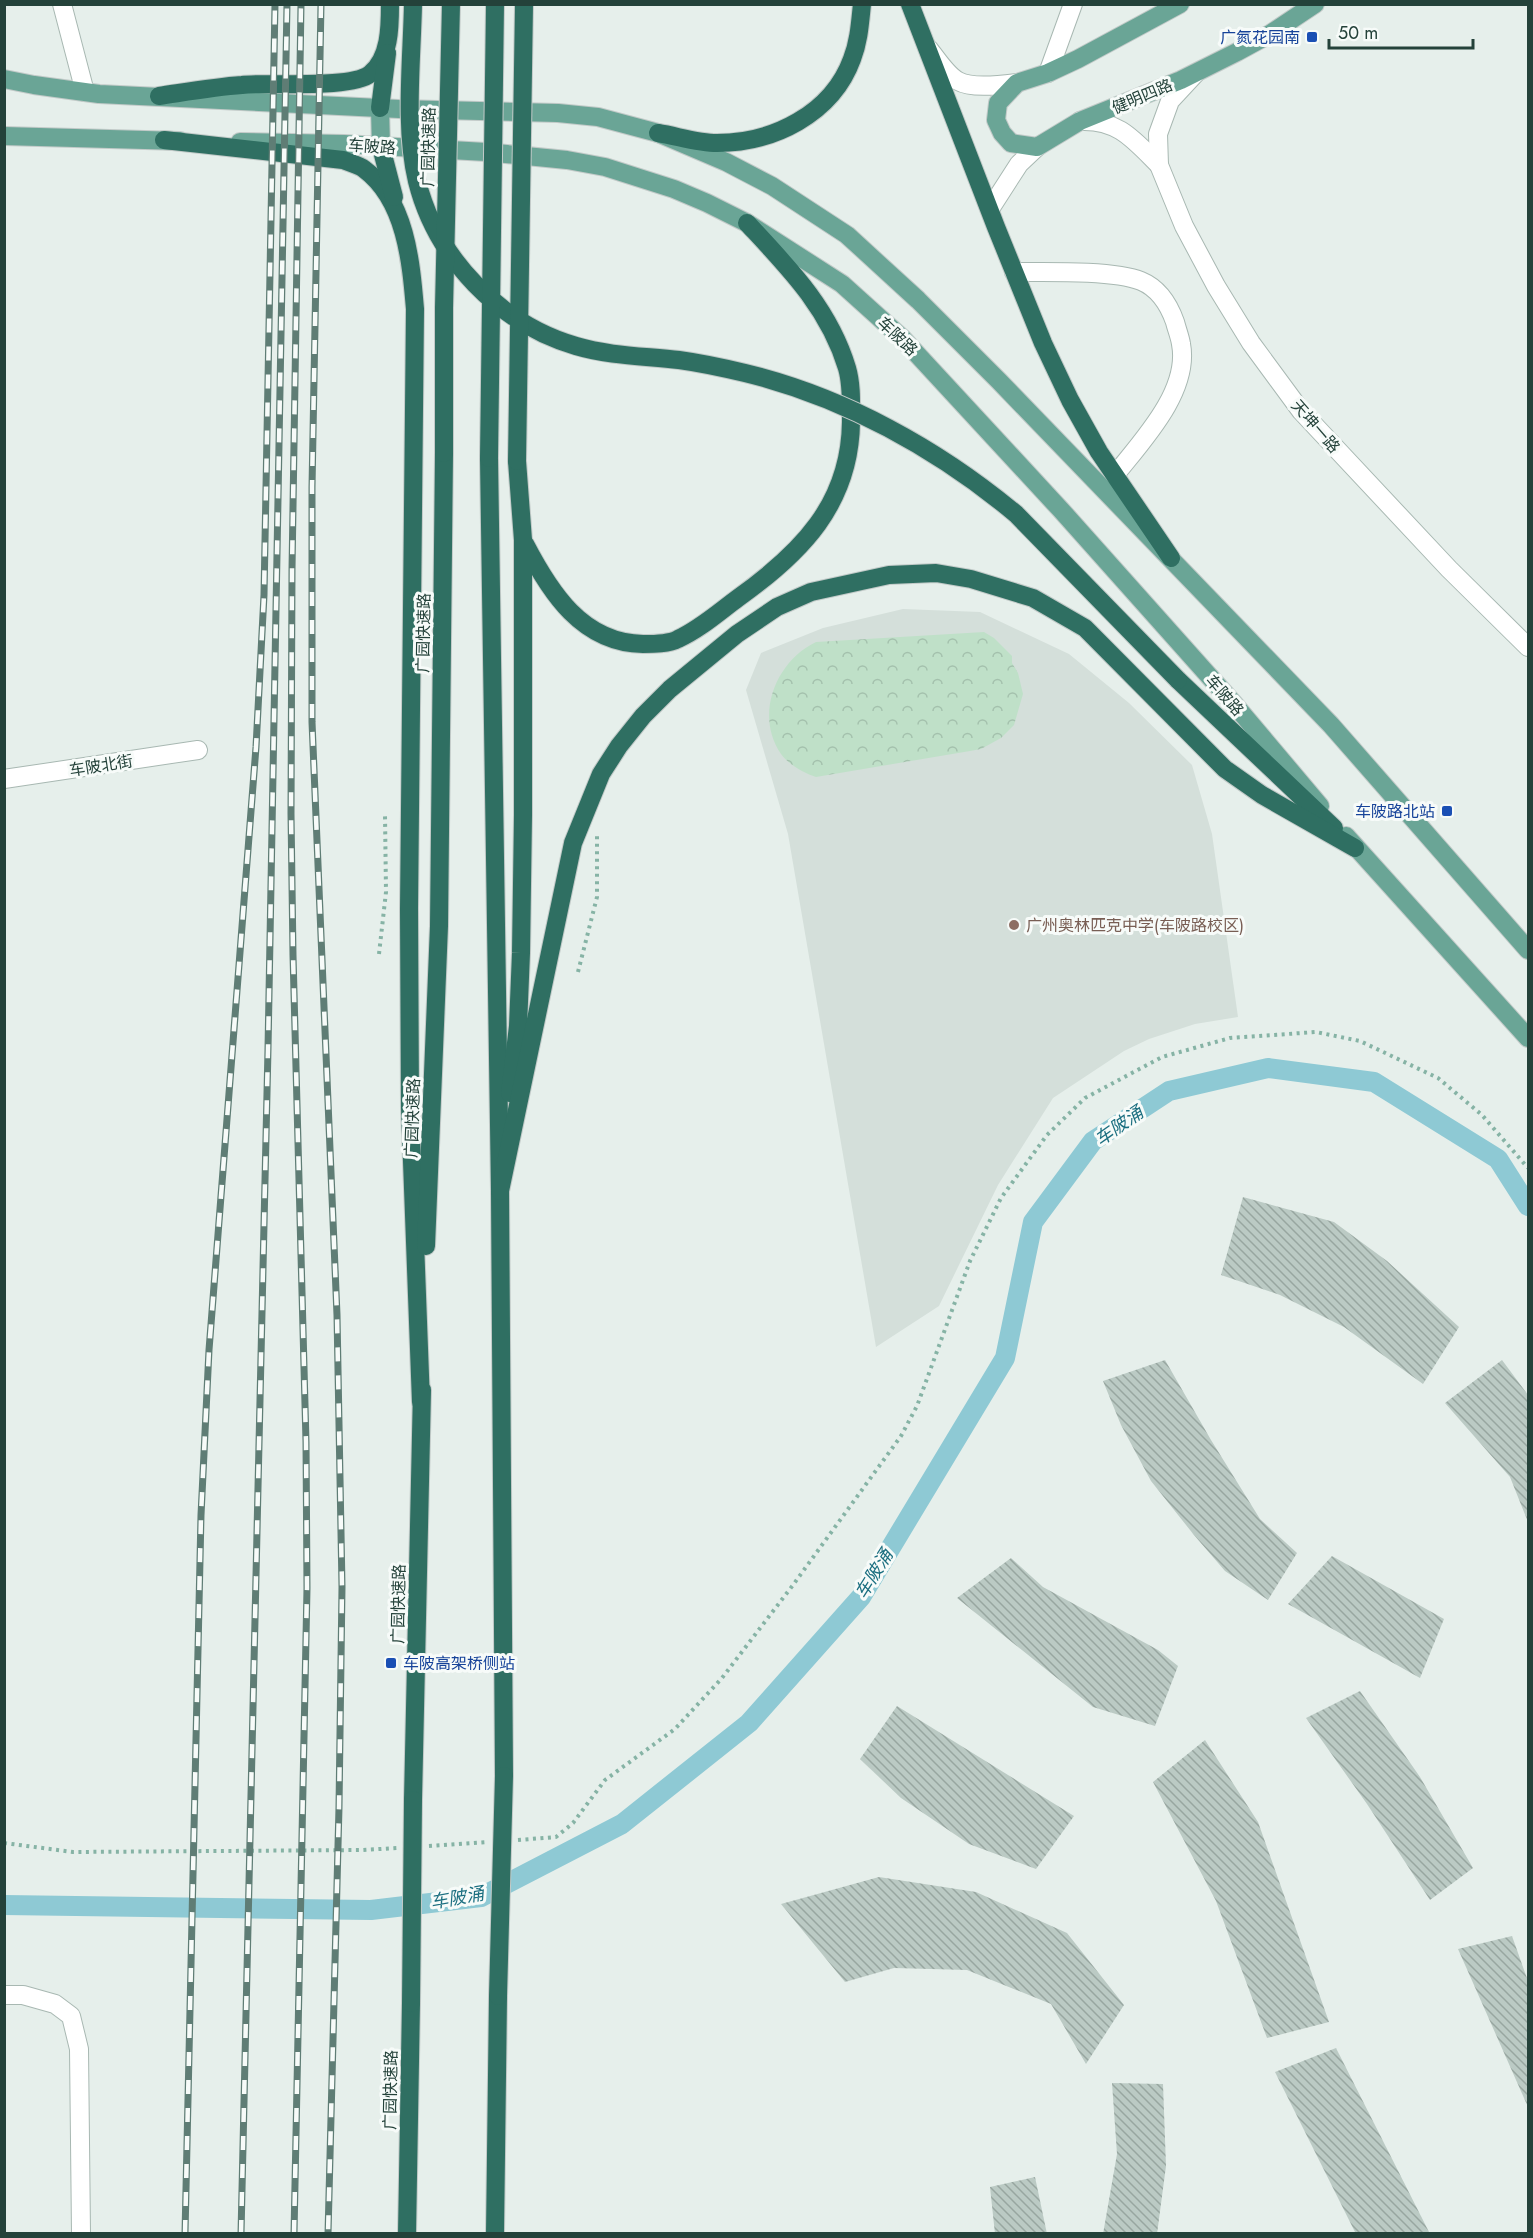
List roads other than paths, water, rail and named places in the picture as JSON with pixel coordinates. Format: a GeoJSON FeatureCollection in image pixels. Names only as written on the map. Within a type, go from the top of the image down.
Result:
{"type":"FeatureCollection","features":[{"type":"Feature","properties":{"kind":"highway"},"geometry":{"type":"LineString","coordinates":[[380,108],[390,28],[390,4]]}},
{"type":"Feature","properties":{"kind":"highway"},"geometry":{"type":"LineString","coordinates":[[413,4],[412,132],[417,181],[433,226],[454,261],[484,293],[507,313],[543,333],[575,346],[609,353],[679,360],[748,374],[822,398],[877,422],[964,476],[992,494],[1016,514],[1178,680],[1355,848]]}},
{"type":"Feature","properties":{"kind":"highway","name":"广园快速路"},"geometry":{"type":"LineString","coordinates":[[407,2234],[413,1800],[422,1402],[439,926],[444,308],[451,4]]}},
{"type":"Feature","properties":{"kind":"highway"},"geometry":{"type":"LineString","coordinates":[[495,4],[489,458],[500,1191],[504,1776],[495,2234]]}},
{"type":"Feature","properties":{"kind":"highway"},"geometry":{"type":"LineString","coordinates":[[500,1191],[518,1026],[521,953],[523,540],[517,461],[524,4]]}},
{"type":"Feature","properties":{"kind":"highway"},"geometry":{"type":"LineString","coordinates":[[658,133],[714,143],[739,142],[770,134],[795,124],[816,110],[842,78],[852,59],[862,4]]}},
{"type":"Feature","properties":{"kind":"highway"},"geometry":{"type":"LineString","coordinates":[[910,4],[1043,343],[1070,400],[1115,475],[1171,558]]}},
{"type":"Feature","properties":{"kind":"highway"},"geometry":{"type":"LineString","coordinates":[[159,96],[242,85],[349,81],[369,75],[379,63],[390,28]]}},
{"type":"Feature","properties":{"kind":"highway"},"geometry":{"type":"LineString","coordinates":[[164,140],[343,160],[363,168],[380,184],[403,231]]}},
{"type":"Feature","properties":{"kind":"highway"},"geometry":{"type":"LineString","coordinates":[[381,147],[411,264],[416,309],[409,909],[410,1108],[422,1402]]}},
{"type":"Feature","properties":{"kind":"highway"},"geometry":{"type":"LineString","coordinates":[[523,540],[554,593],[578,621],[601,634],[627,644],[650,644],[676,640],[701,626],[785,562],[822,520],[835,496],[851,441],[852,399],[847,369],[822,311],[804,285],[747,223]]}},
{"type":"Feature","properties":{"kind":"highway"},"geometry":{"type":"LineString","coordinates":[[500,1191],[573,843],[601,774],[619,746],[643,716],[670,689],[737,634],[769,612],[811,592],[889,575],[936,573],[971,579],[1033,598],[1085,628],[1226,769],[1262,795],[1355,848]]}},
{"type":"Feature","properties":{"kind":"main road"},"geometry":{"type":"LineString","coordinates":[[1037,147],[1011,143],[1002,133],[996,120],[998,103],[1017,83],[1048,73],[1180,4]]}},
{"type":"Feature","properties":{"kind":"main road","name":"健明四路"},"geometry":{"type":"LineString","coordinates":[[1037,147],[1080,122],[1198,72],[1270,34],[1315,4]]}},
{"type":"Feature","properties":{"kind":"main road"},"geometry":{"type":"LineString","coordinates":[[4,79],[34,86],[85,92],[380,108],[558,113],[598,117],[658,133],[726,162],[772,186],[847,235],[918,300],[1331,725],[1528,948]]}},
{"type":"Feature","properties":{"kind":"main road"},"geometry":{"type":"LineString","coordinates":[[380,108],[381,147]]}},
{"type":"Feature","properties":{"kind":"main road","name":"车陂路"},"geometry":{"type":"LineString","coordinates":[[4,136],[344,144],[486,152],[567,160],[605,167],[674,189],[747,223],[842,285],[903,339],[1061,510],[1234,704],[1355,848],[1528,1038]]}},
{"type":"Feature","properties":{"kind":"street"},"geometry":{"type":"LineString","coordinates":[[62,4],[85,92]]}},
{"type":"Feature","properties":{"kind":"street"},"geometry":{"type":"LineString","coordinates":[[1048,73],[1072,4]]}},
{"type":"Feature","properties":{"kind":"street"},"geometry":{"type":"LineString","coordinates":[[928,48],[953,78],[962,83],[990,86],[1017,83]]}},
{"type":"Feature","properties":{"kind":"street"},"geometry":{"type":"LineString","coordinates":[[1159,165],[1158,134],[1170,101],[1198,72]]}},
{"type":"Feature","properties":{"kind":"street"},"geometry":{"type":"LineString","coordinates":[[1080,122],[1097,120],[1116,126],[1132,137],[1159,165]]}},
{"type":"Feature","properties":{"kind":"street","name":"健明四路"},"geometry":{"type":"LineString","coordinates":[[990,209],[1019,164],[1037,147]]}},
{"type":"Feature","properties":{"kind":"street","name":"天坤一路"},"geometry":{"type":"LineString","coordinates":[[1159,165],[1184,226],[1216,286],[1251,343],[1301,411],[1441,561],[1528,647]]}},
{"type":"Feature","properties":{"kind":"street"},"geometry":{"type":"LineString","coordinates":[[1014,272],[1116,276],[1140,281],[1156,290],[1172,313],[1182,346],[1179,379],[1169,402],[1144,439],[1115,475]]}},
{"type":"Feature","properties":{"kind":"street","name":"车陂北街"},"geometry":{"type":"LineString","coordinates":[[4,779],[198,750]]}},
{"type":"Feature","properties":{"kind":"street"},"geometry":{"type":"LineString","coordinates":[[4,1995],[23,1995],[55,2004],[71,2016],[79,2049],[81,2234]]}},
{"type":"Feature","properties":{"kind":"waterway","name":"车陂涌"},"geometry":{"type":"LineString","coordinates":[[4,1905],[371,1910],[481,1897],[622,1824],[749,1723],[861,1597],[1005,1358],[1033,1222],[1093,1141],[1169,1091],[1268,1068],[1374,1082],[1498,1159],[1528,1206]]}},
{"type":"Feature","properties":{"kind":"railway"},"geometry":{"type":"LineString","coordinates":[[185,2234],[201,1515],[209,1350],[256,747],[264,595],[275,4]]}},
{"type":"Feature","properties":{"kind":"railway"},"geometry":{"type":"LineString","coordinates":[[241,2234],[268,1049],[287,4]]}},
{"type":"Feature","properties":{"kind":"railway"},"geometry":{"type":"LineString","coordinates":[[294,2234],[307,1588],[306,1442],[291,814],[292,570],[301,4]]}},
{"type":"Feature","properties":{"kind":"railway"},"geometry":{"type":"LineString","coordinates":[[321,4],[312,487],[312,722],[337,1315],[342,1587],[328,2234]]}},
{"type":"Feature","properties":{"kind":"place","name":"广氮花园南"},"geometry":{"type":"Point","coordinates":[1312,37]}},
{"type":"Feature","properties":{"kind":"place","name":"车陂路北站"},"geometry":{"type":"Point","coordinates":[1447,811]}},
{"type":"Feature","properties":{"kind":"place","name":"广州奥林匹克中学(车陂路校区)"},"geometry":{"type":"Point","coordinates":[1014,925]}},
{"type":"Feature","properties":{"kind":"place","name":"车陂高架桥侧站"},"geometry":{"type":"Point","coordinates":[391,1663]}}]}
